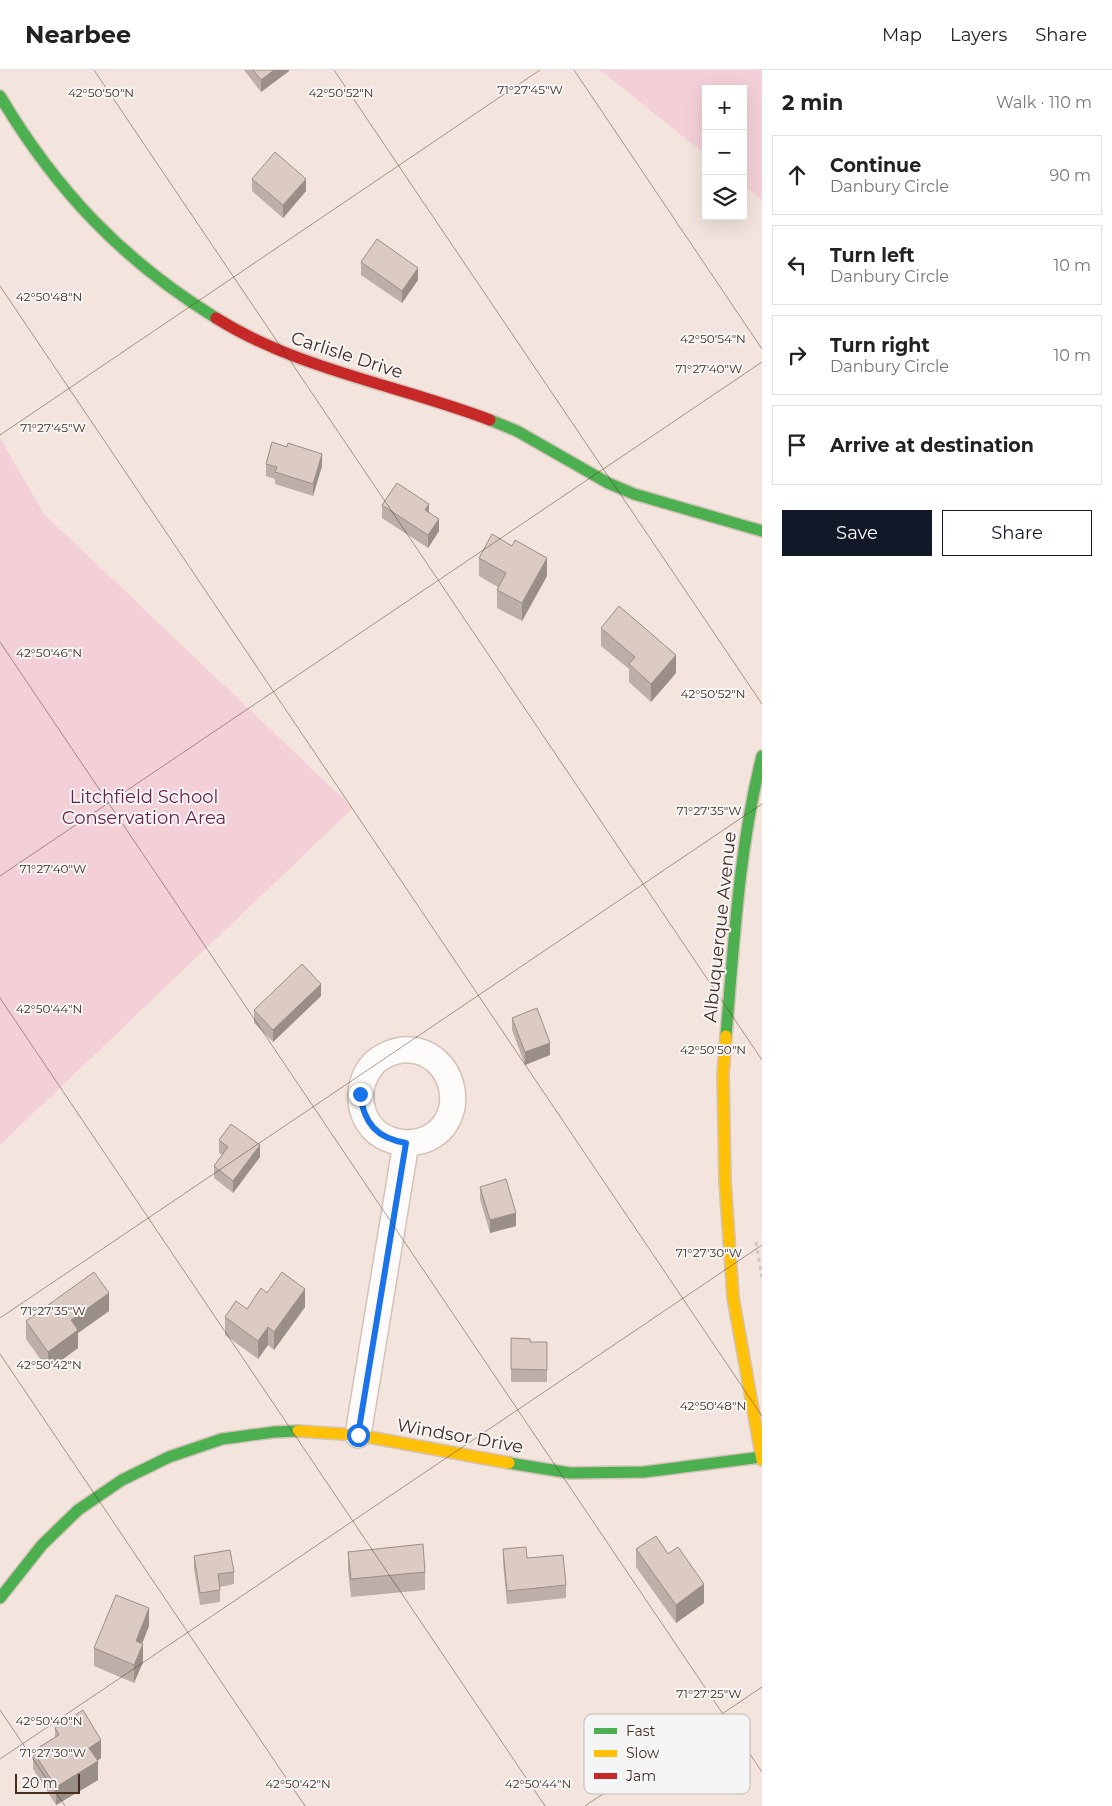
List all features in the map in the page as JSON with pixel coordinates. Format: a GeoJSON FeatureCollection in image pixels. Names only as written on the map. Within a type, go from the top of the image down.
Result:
{"type":"FeatureCollection","features":[{"type":"Feature","properties":{"kind":"street","name":"Carlisle Drive"},"geometry":{"type":"LineString","coordinates":[[0,96],[32,149],[58,183],[89,217],[154,276],[231,328],[272,349],[487,419],[517,431],[608,483],[634,494],[762,531]]}},
{"type":"Feature","properties":{"kind":"street","name":"Albuquerque Avenue"},"geometry":{"type":"LineString","coordinates":[[762,756],[756,780],[739,888],[723,1074],[725,1181],[732,1297],[762,1458]]}},
{"type":"Feature","properties":{"kind":"street"},"geometry":{"type":"LineString","coordinates":[[358,1435],[406,1143]]}},
{"type":"Feature","properties":{"kind":"street","name":"Windsor Drive"},"geometry":{"type":"LineString","coordinates":[[0,1598],[42,1545],[78,1510],[122,1480],[169,1457],[222,1439],[274,1432],[358,1435],[570,1473],[644,1472],[762,1458]]}},
{"type":"Feature","properties":{"kind":"path"},"geometry":{"type":"LineString","coordinates":[[754,1234],[762,1278]]}},
{"type":"Feature","properties":{"kind":"green space"},"geometry":{"type":"Polygon","coordinates":[[[600,70],[762,70],[762,200],[747,188],[747,85],[702,85],[702,152],[600,70]]]}},
{"type":"Feature","properties":{"kind":"green space","name":"Litchfield School Conservation Area"},"geometry":{"type":"Polygon","coordinates":[[[0,438],[44,514],[353,808],[0,1145],[0,438]]]}},
{"type":"Feature","properties":{"kind":"building"},"geometry":{"type":"Polygon","coordinates":[[[253,70],[274,70],[261,80],[253,70]]]}},
{"type":"Feature","properties":{"kind":"building"},"geometry":{"type":"Polygon","coordinates":[[[275,152],[306,179],[283,205],[252,179],[275,152]]]}},
{"type":"Feature","properties":{"kind":"building"},"geometry":{"type":"Polygon","coordinates":[[[377,239],[418,268],[402,291],[361,262],[377,239]]]}},
{"type":"Feature","properties":{"kind":"building"},"geometry":{"type":"Polygon","coordinates":[[[272,442],[287,447],[288,443],[322,454],[313,484],[275,472],[277,467],[266,464],[272,442]]]}},
{"type":"Feature","properties":{"kind":"building"},"geometry":{"type":"Polygon","coordinates":[[[397,483],[429,504],[425,510],[439,519],[428,535],[382,505],[397,483]]]}},
{"type":"Feature","properties":{"kind":"building"},"geometry":{"type":"Polygon","coordinates":[[[492,534],[512,546],[515,540],[547,558],[522,603],[497,590],[506,573],[479,558],[492,534]]]}},
{"type":"Feature","properties":{"kind":"building"},"geometry":{"type":"Polygon","coordinates":[[[619,606],[676,655],[651,684],[629,664],[635,657],[601,628],[619,606]]]}},
{"type":"Feature","properties":{"kind":"building"},"geometry":{"type":"Polygon","coordinates":[[[302,964],[321,984],[273,1030],[254,1010],[302,964]]]}},
{"type":"Feature","properties":{"kind":"building"},"geometry":{"type":"Polygon","coordinates":[[[537,1008],[550,1043],[525,1052],[512,1018],[537,1008]]]}},
{"type":"Feature","properties":{"kind":"building"},"geometry":{"type":"Polygon","coordinates":[[[231,1124],[260,1145],[233,1181],[214,1166],[228,1147],[219,1140],[231,1124]]]}},
{"type":"Feature","properties":{"kind":"building"},"geometry":{"type":"Polygon","coordinates":[[[506,1179],[516,1213],[490,1220],[480,1187],[506,1179]]]}},
{"type":"Feature","properties":{"kind":"building"},"geometry":{"type":"Polygon","coordinates":[[[94,1272],[109,1293],[71,1320],[78,1330],[48,1352],[26,1321],[94,1272]]]}},
{"type":"Feature","properties":{"kind":"building"},"geometry":{"type":"Polygon","coordinates":[[[282,1272],[305,1289],[274,1332],[268,1327],[258,1341],[225,1317],[236,1301],[247,1309],[261,1288],[267,1293],[282,1272]]]}},
{"type":"Feature","properties":{"kind":"building"},"geometry":{"type":"Polygon","coordinates":[[[511,1338],[530,1339],[530,1342],[547,1342],[547,1370],[511,1369],[511,1338]]]}},
{"type":"Feature","properties":{"kind":"building"},"geometry":{"type":"Polygon","coordinates":[[[656,1536],[668,1554],[678,1547],[704,1584],[676,1605],[636,1549],[656,1536]]]}},
{"type":"Feature","properties":{"kind":"building"},"geometry":{"type":"Polygon","coordinates":[[[423,1544],[425,1572],[351,1579],[348,1552],[423,1544]]]}},
{"type":"Feature","properties":{"kind":"building"},"geometry":{"type":"Polygon","coordinates":[[[526,1547],[527,1558],[563,1555],[566,1585],[507,1591],[503,1549],[526,1547]]]}},
{"type":"Feature","properties":{"kind":"building"},"geometry":{"type":"Polygon","coordinates":[[[230,1550],[234,1572],[218,1574],[220,1590],[200,1593],[194,1556],[230,1550]]]}},
{"type":"Feature","properties":{"kind":"building"},"geometry":{"type":"Polygon","coordinates":[[[116,1595],[149,1608],[136,1641],[143,1644],[134,1665],[94,1648],[116,1595]]]}},
{"type":"Feature","properties":{"kind":"building"},"geometry":{"type":"Polygon","coordinates":[[[83,1710],[101,1740],[89,1748],[98,1761],[56,1787],[33,1751],[59,1735],[55,1728],[83,1710]]]}},
{"type":"Feature","properties":{"kind":"traffic: fast"},"geometry":{"type":"LineString","coordinates":[[0,96],[44,162],[94,220],[150,272],[216,318]]}},
{"type":"Feature","properties":{"kind":"traffic: fast"},"geometry":{"type":"LineString","coordinates":[[490,420],[517,431],[608,483],[634,494],[762,531]]}},
{"type":"Feature","properties":{"kind":"traffic: fast"},"geometry":{"type":"LineString","coordinates":[[726,1036],[743,860],[754,790],[762,756]]}},
{"type":"Feature","properties":{"kind":"traffic: fast"},"geometry":{"type":"LineString","coordinates":[[0,1598],[42,1545],[78,1510],[122,1480],[169,1457],[222,1439],[274,1432],[298,1431]]}},
{"type":"Feature","properties":{"kind":"traffic: fast"},"geometry":{"type":"LineString","coordinates":[[509,1463],[570,1473],[644,1472],[762,1457]]}},
{"type":"Feature","properties":{"kind":"traffic: slow"},"geometry":{"type":"LineString","coordinates":[[726,1036],[723,1074],[725,1181],[733,1297],[762,1460]]}},
{"type":"Feature","properties":{"kind":"traffic: slow"},"geometry":{"type":"LineString","coordinates":[[298,1431],[358,1435],[509,1463]]}},
{"type":"Feature","properties":{"kind":"traffic: jam"},"geometry":{"type":"LineString","coordinates":[[216,318],[248,336],[315,364],[490,420]]}},
{"type":"Feature","properties":{"kind":"route"},"geometry":{"type":"LineString","coordinates":[[358,1435],[406,1143],[391,1140],[378,1133],[368,1122],[362,1109],[360,1094]]}}]}
